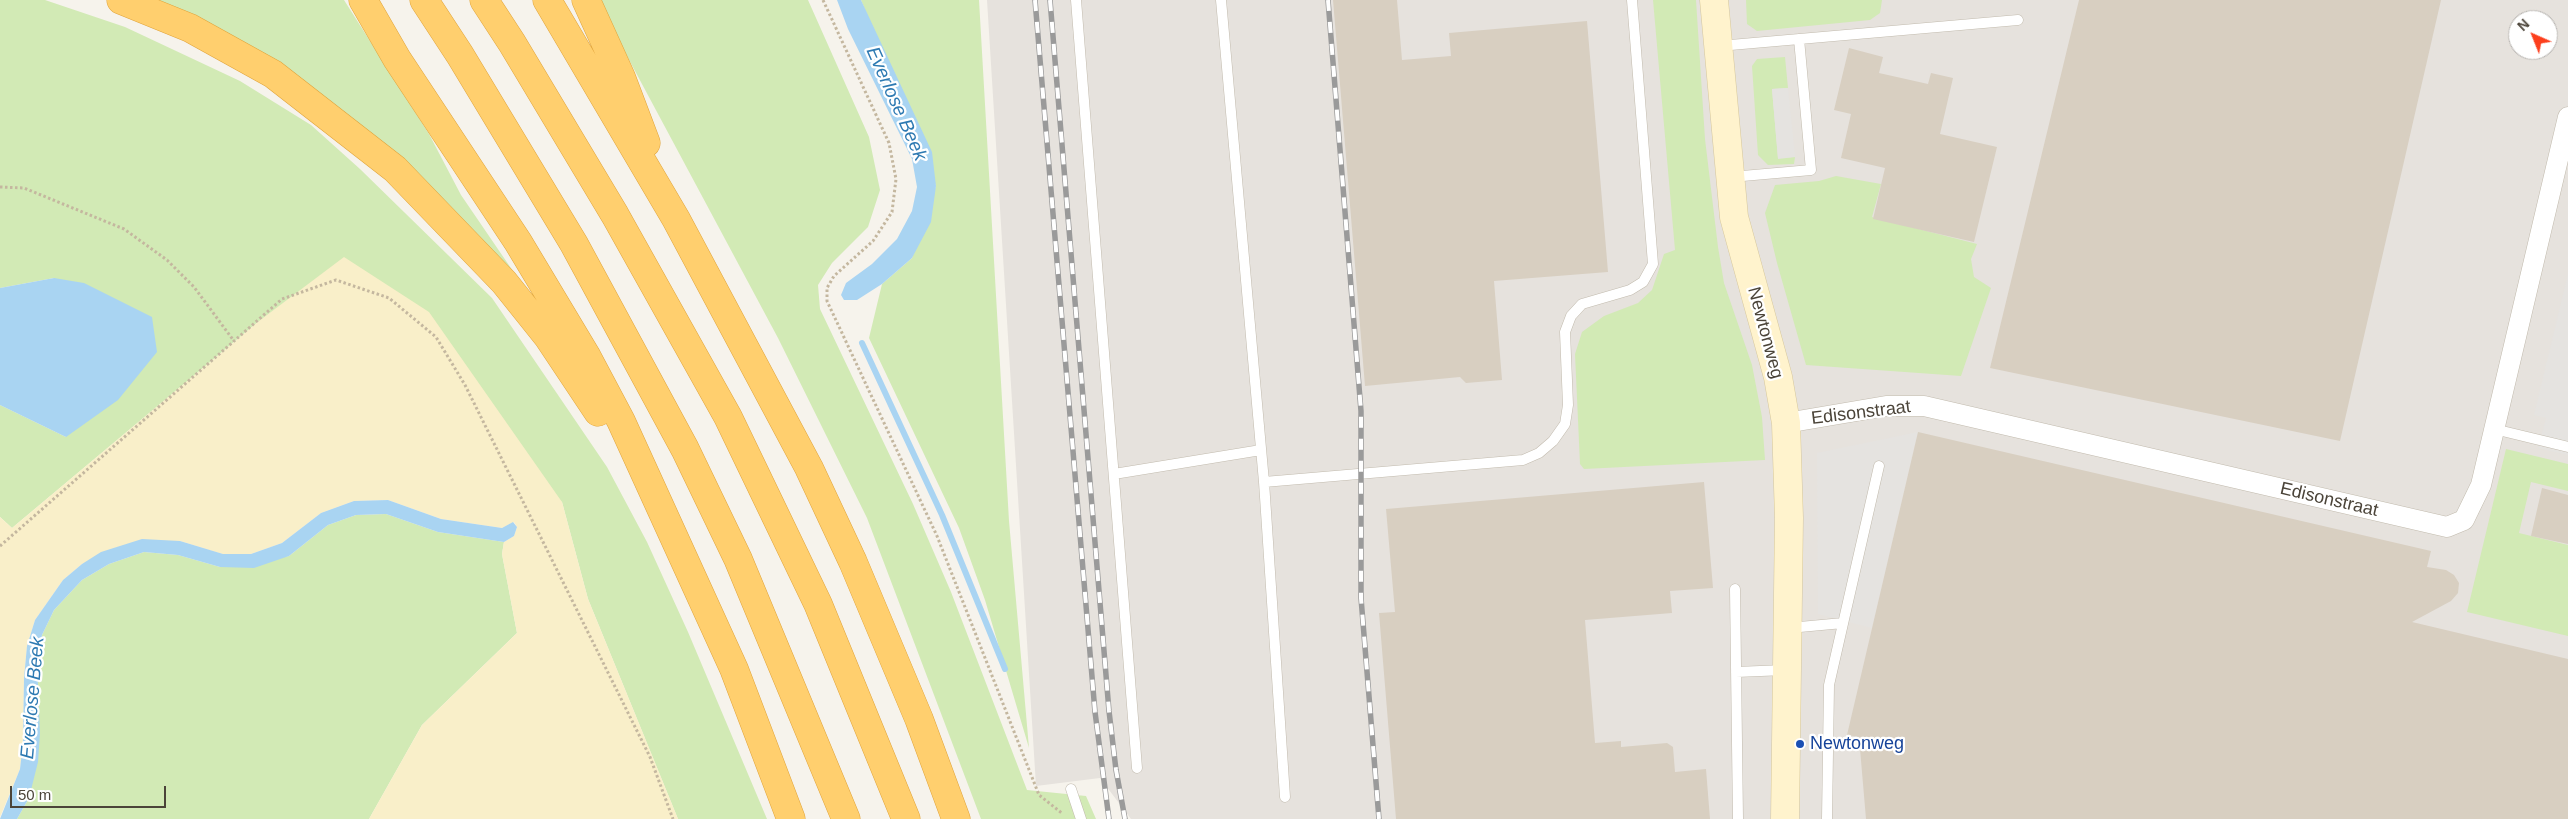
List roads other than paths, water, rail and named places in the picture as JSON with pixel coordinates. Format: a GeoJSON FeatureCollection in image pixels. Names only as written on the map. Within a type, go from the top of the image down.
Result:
{"type":"FeatureCollection","features":[{"type":"Feature","properties":{"kind":"highway"},"geometry":{"type":"LineString","coordinates":[[121,0],[190,28],[273,74],[395,169],[504,282],[548,337],[661,508]]}},
{"type":"Feature","properties":{"kind":"highway"},"geometry":{"type":"LineString","coordinates":[[363,0],[396,60],[518,242],[587,357],[621,421],[734,669],[791,819]]}},
{"type":"Feature","properties":{"kind":"highway"},"geometry":{"type":"LineString","coordinates":[[424,0],[460,55],[574,244],[685,449],[738,559],[846,819]]}},
{"type":"Feature","properties":{"kind":"highway"},"geometry":{"type":"LineString","coordinates":[[484,0],[512,43],[615,215],[728,417],[818,604],[906,819]]}},
{"type":"Feature","properties":{"kind":"highway"},"geometry":{"type":"LineString","coordinates":[[547,0],[676,219],[809,468],[853,562],[919,719],[956,819]]}},
{"type":"Feature","properties":{"kind":"highway"},"geometry":{"type":"LineString","coordinates":[[586,0],[621,77],[676,219]]}},
{"type":"Feature","properties":{"kind":"street","name":"Newtonweg"},"geometry":{"type":"LineString","coordinates":[[1714,0],[1734,217],[1778,377],[1786,423],[1789,518],[1785,819]]}},
{"type":"Feature","properties":{"kind":"street","name":"Edisonstraat"},"geometry":{"type":"LineString","coordinates":[[1786,423],[1886,406],[1924,406],[2447,527],[2464,520],[2481,485],[2564,150],[2568,117]]}},
{"type":"Feature","properties":{"kind":"lane"},"geometry":{"type":"LineString","coordinates":[[1076,0],[1137,768]]}},
{"type":"Feature","properties":{"kind":"lane"},"geometry":{"type":"LineString","coordinates":[[1221,0],[1264,482],[1285,798]]}},
{"type":"Feature","properties":{"kind":"lane"},"geometry":{"type":"LineString","coordinates":[[1264,482],[1523,460],[1540,453],[1553,441],[1565,424],[1568,405],[1565,332],[1571,316],[1582,304],[1630,290],[1643,282],[1653,264],[1632,0]]}},
{"type":"Feature","properties":{"kind":"lane"},"geometry":{"type":"LineString","coordinates":[[1718,46],[2018,20]]}},
{"type":"Feature","properties":{"kind":"lane"},"geometry":{"type":"LineString","coordinates":[[1730,177],[1811,170],[1799,39]]}},
{"type":"Feature","properties":{"kind":"lane"},"geometry":{"type":"LineString","coordinates":[[2494,429],[2568,447]]}},
{"type":"Feature","properties":{"kind":"lane"},"geometry":{"type":"LineString","coordinates":[[1114,474],[1261,450]]}},
{"type":"Feature","properties":{"kind":"lane"},"geometry":{"type":"LineString","coordinates":[[1827,819],[1829,685],[1879,466]]}},
{"type":"Feature","properties":{"kind":"lane"},"geometry":{"type":"LineString","coordinates":[[1735,589],[1738,819]]}},
{"type":"Feature","properties":{"kind":"lane"},"geometry":{"type":"LineString","coordinates":[[1788,628],[1843,623]]}},
{"type":"Feature","properties":{"kind":"lane"},"geometry":{"type":"LineString","coordinates":[[1736,672],[1787,670]]}},
{"type":"Feature","properties":{"kind":"lane"},"geometry":{"type":"LineString","coordinates":[[1071,789],[1081,819]]}},
{"type":"Feature","properties":{"kind":"water","name":"Everlose Beek"},"geometry":{"type":"Polygon","coordinates":[[[837,0],[861,0],[932,152],[936,186],[931,222],[912,258],[882,284],[857,300],[844,300],[841,295],[846,283],[872,264],[897,239],[912,211],[917,187],[912,159],[848,29],[837,0]]]}},
{"type":"Feature","properties":{"kind":"water"},"geometry":{"type":"Polygon","coordinates":[[[54,278],[84,283],[152,317],[157,352],[118,400],[66,437],[0,405],[0,288],[54,278]]]}},
{"type":"Feature","properties":{"kind":"water","name":"Everlose Beek"},"geometry":{"type":"Polygon","coordinates":[[[388,500],[441,519],[502,528],[513,522],[517,527],[514,536],[504,542],[438,532],[386,514],[356,515],[328,525],[289,556],[254,568],[220,567],[178,555],[144,552],[109,564],[82,580],[54,610],[42,635],[37,661],[40,733],[38,762],[29,798],[17,819],[0,819],[20,769],[27,646],[35,620],[63,580],[82,564],[101,552],[142,539],[180,541],[223,554],[251,554],[282,543],[321,513],[354,501],[388,500]]]}},
{"type":"Feature","properties":{"kind":"waterway"},"geometry":{"type":"LineString","coordinates":[[862,343],[942,515],[1005,669]]}},
{"type":"Feature","properties":{"kind":"railway"},"geometry":{"type":"LineString","coordinates":[[1035,0],[1095,712],[1109,819]]}},
{"type":"Feature","properties":{"kind":"railway"},"geometry":{"type":"LineString","coordinates":[[1050,0],[1109,711],[1116,770],[1125,819]]}},
{"type":"Feature","properties":{"kind":"railway"},"geometry":{"type":"LineString","coordinates":[[1328,0],[1361,411],[1361,598],[1379,819]]}},
{"type":"Feature","properties":{"kind":"place","name":"Newtonweg"},"geometry":{"type":"Point","coordinates":[1800,744]}}]}
